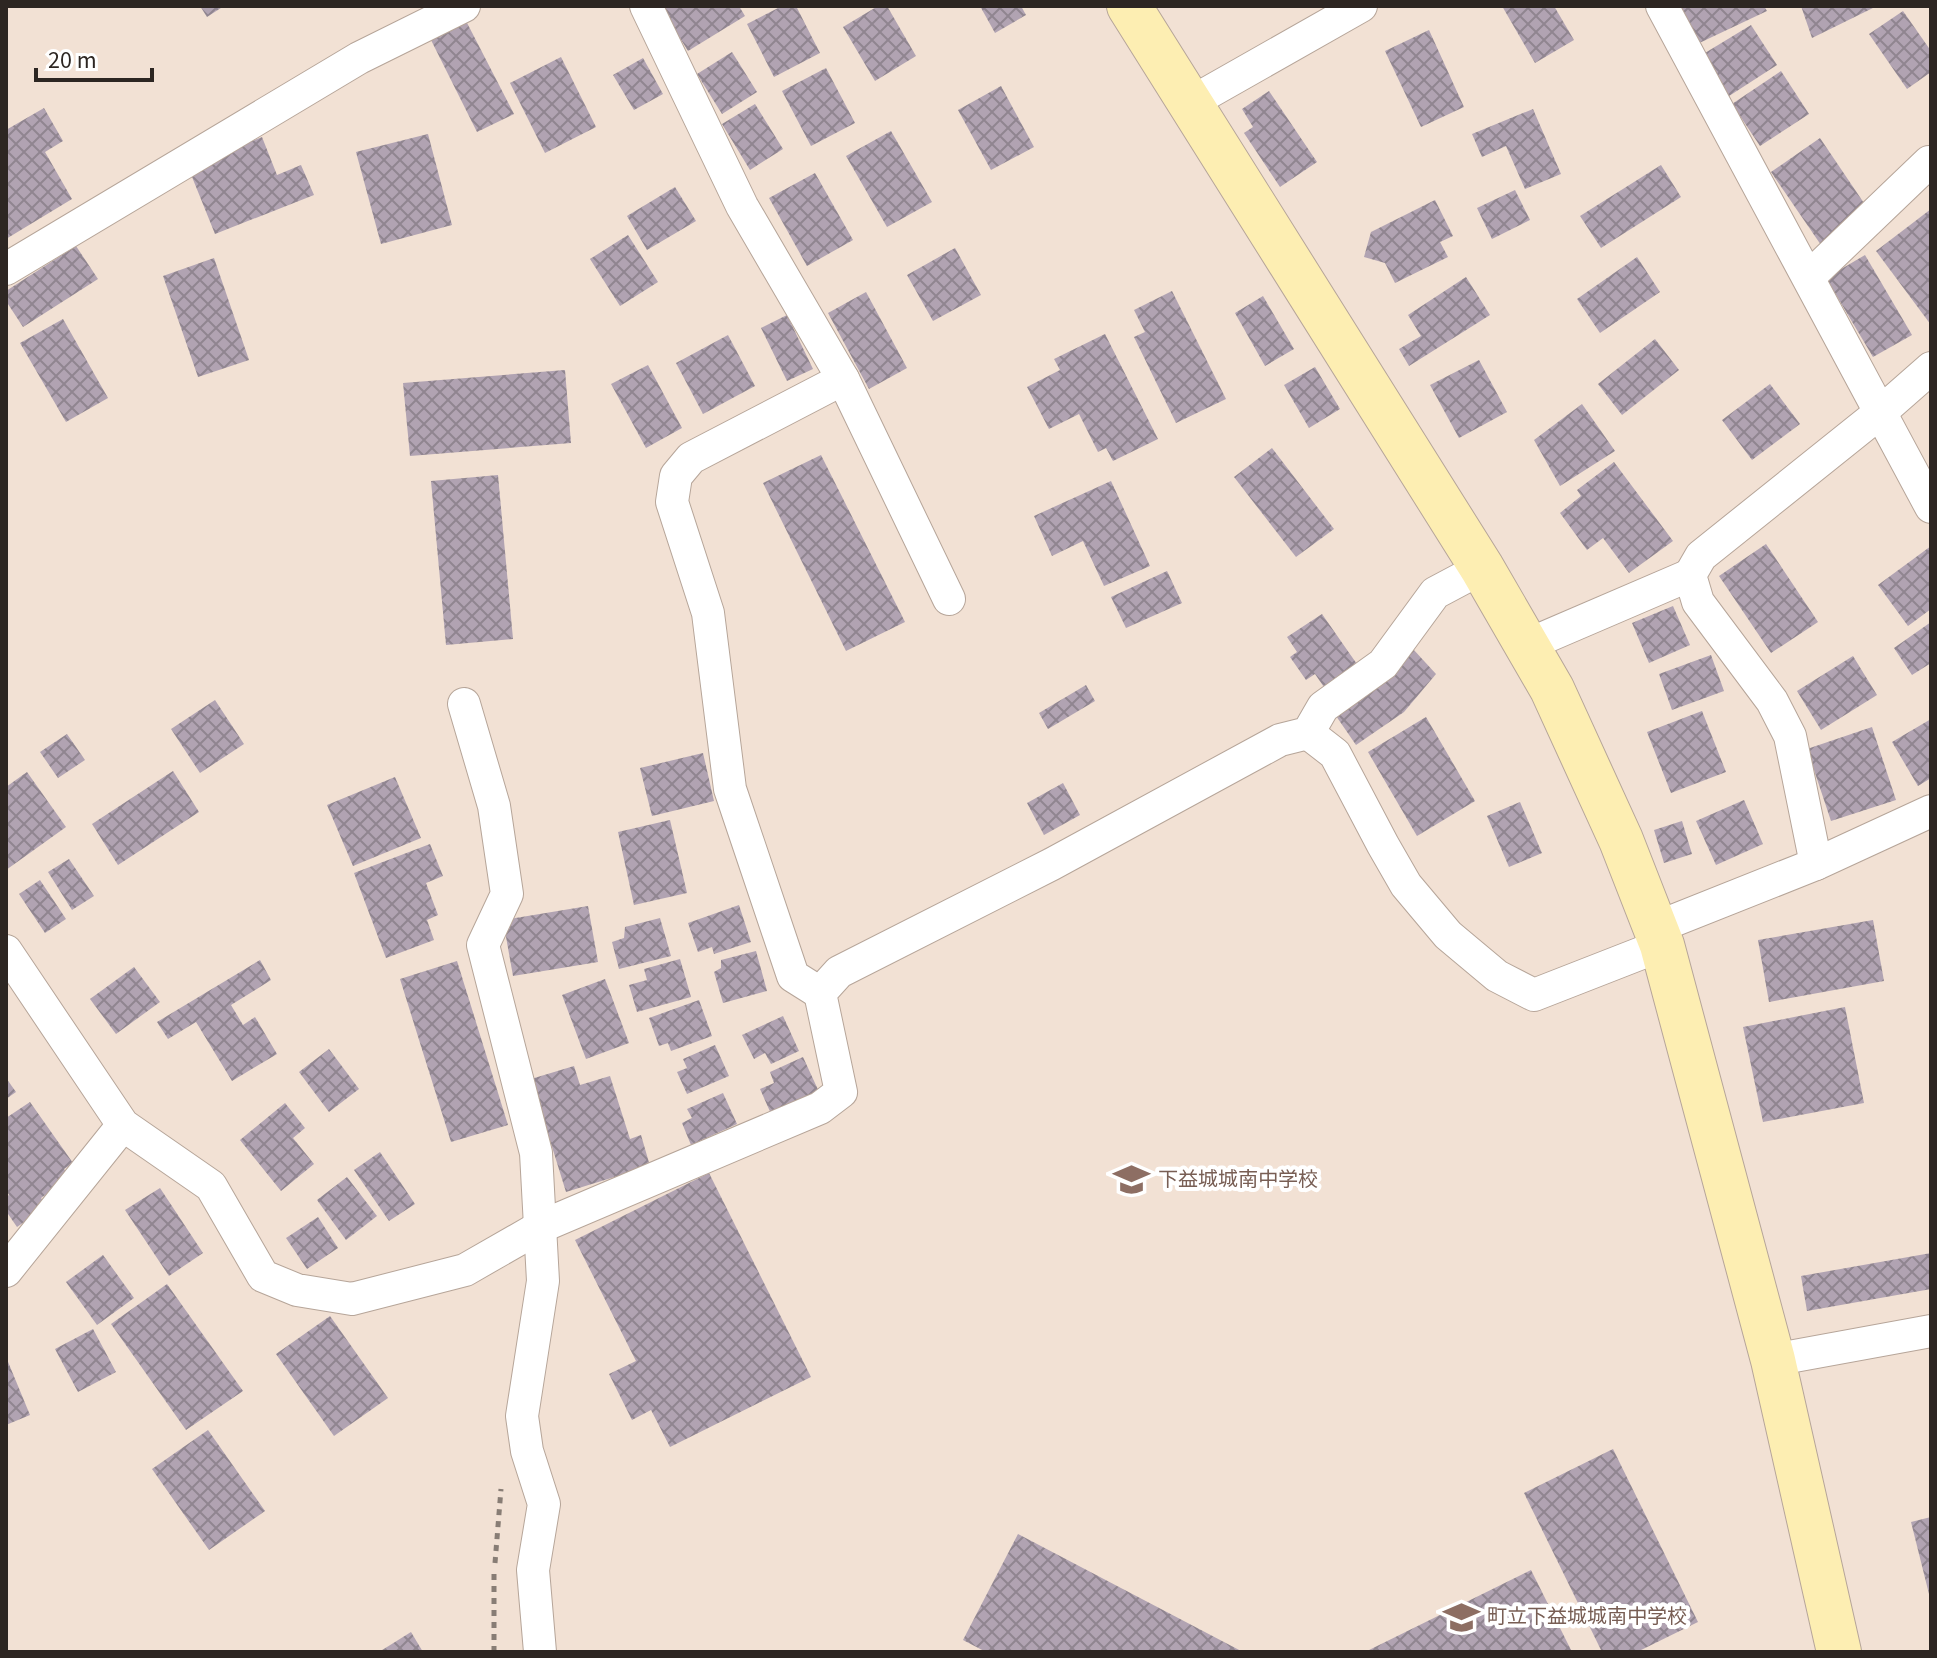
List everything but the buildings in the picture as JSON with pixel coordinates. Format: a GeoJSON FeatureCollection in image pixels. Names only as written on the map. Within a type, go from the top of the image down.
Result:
{"type":"FeatureCollection","features":[{"type":"Feature","properties":{"kind":"street"},"geometry":{"type":"LineString","coordinates":[[6,269],[359,58],[464,6]]}},
{"type":"Feature","properties":{"kind":"street"},"geometry":{"type":"LineString","coordinates":[[646,6],[742,206],[843,379],[949,599]]}},
{"type":"Feature","properties":{"kind":"street"},"geometry":{"type":"LineString","coordinates":[[1129,6],[1482,568],[1552,689],[1614,826],[1659,937],[1773,1360],[1839,1652]]}},
{"type":"Feature","properties":{"kind":"street"},"geometry":{"type":"LineString","coordinates":[[1190,103],[1361,6]]}},
{"type":"Feature","properties":{"kind":"street"},"geometry":{"type":"LineString","coordinates":[[1662,6],[1931,507]]}},
{"type":"Feature","properties":{"kind":"street"},"geometry":{"type":"LineString","coordinates":[[1809,277],[1929,162],[1931,164]]}},
{"type":"Feature","properties":{"kind":"street"},"geometry":{"type":"LineString","coordinates":[[1527,645],[1690,575],[1701,556],[1931,368]]}},
{"type":"Feature","properties":{"kind":"street"},"geometry":{"type":"LineString","coordinates":[[6,951],[123,1125],[211,1186],[263,1276],[297,1290],[352,1299],[465,1270],[540,1227],[820,1108],[841,1092],[820,993],[793,976],[730,789],[708,613],[672,502],[676,476],[691,458],[843,379]]}},
{"type":"Feature","properties":{"kind":"street"},"geometry":{"type":"LineString","coordinates":[[820,993],[839,972],[1052,864],[1280,740],[1308,733],[1323,707],[1383,664],[1435,593],[1482,568]]}},
{"type":"Feature","properties":{"kind":"street"},"geometry":{"type":"LineString","coordinates":[[1690,575],[1698,602],[1772,701],[1790,736],[1816,864]]}},
{"type":"Feature","properties":{"kind":"street"},"geometry":{"type":"LineString","coordinates":[[464,704],[494,806],[507,894],[483,945],[536,1153],[543,1281],[522,1416],[527,1451],[544,1504],[533,1570],[540,1652]]}},
{"type":"Feature","properties":{"kind":"street"},"geometry":{"type":"LineString","coordinates":[[1308,733],[1335,754],[1406,885],[1448,935],[1497,976],[1534,995],[1931,811]]}},
{"type":"Feature","properties":{"kind":"street"},"geometry":{"type":"LineString","coordinates":[[6,1271],[123,1125]]}},
{"type":"Feature","properties":{"kind":"street"},"geometry":{"type":"LineString","coordinates":[[1773,1360],[1931,1331]]}},
{"type":"Feature","properties":{"kind":"place","name":"下益城城南中学校"},"geometry":{"type":"Point","coordinates":[1132,1180]}},
{"type":"Feature","properties":{"kind":"place","name":"町立下益城城南中学校"},"geometry":{"type":"Point","coordinates":[1461,1617]}}]}
